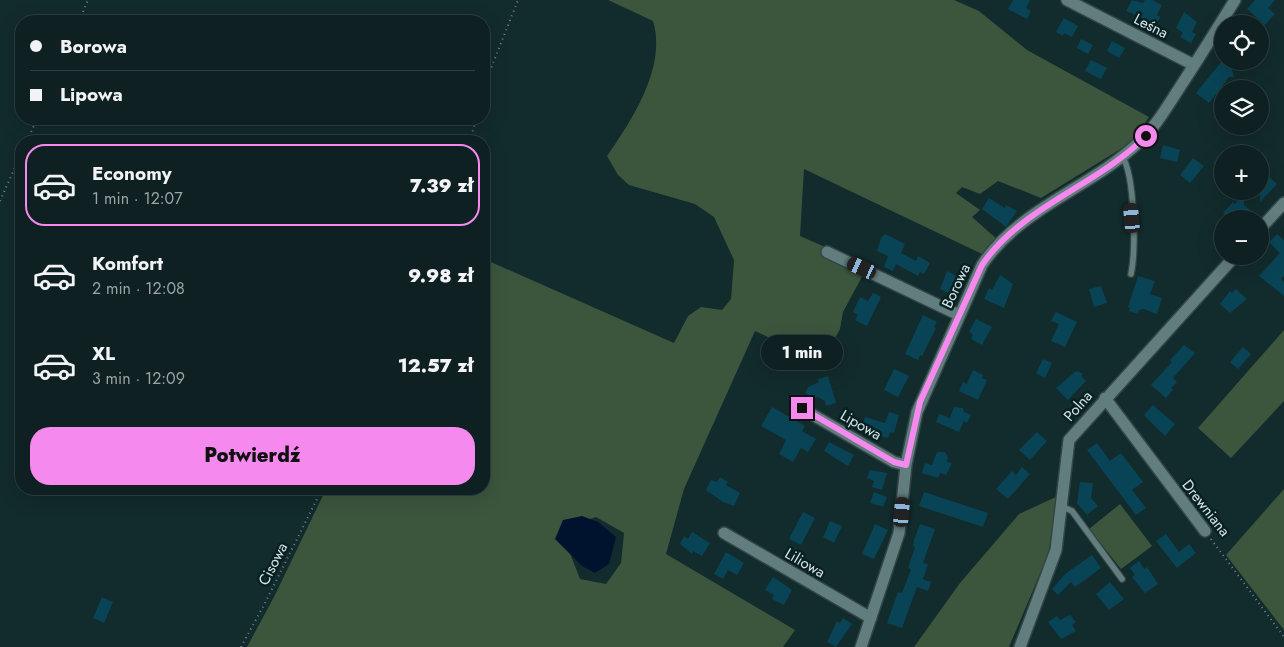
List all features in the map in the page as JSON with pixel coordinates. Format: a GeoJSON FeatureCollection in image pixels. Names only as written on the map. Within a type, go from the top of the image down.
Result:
{"type":"FeatureCollection","features":[{"type":"Feature","properties":{"kind":"street","name":"Leśna"},"geometry":{"type":"LineString","coordinates":[[1067,0],[1194,65]]}},
{"type":"Feature","properties":{"kind":"street","name":"Borowa"},"geometry":{"type":"LineString","coordinates":[[861,647],[899,533],[906,465],[920,402],[982,265],[996,247],[1031,217],[1136,145],[1156,123],[1235,0]]}},
{"type":"Feature","properties":{"kind":"street"},"geometry":{"type":"LineString","coordinates":[[1269,219],[1284,203]]}},
{"type":"Feature","properties":{"kind":"street"},"geometry":{"type":"LineString","coordinates":[[827,252],[959,315]]}},
{"type":"Feature","properties":{"kind":"street","name":"Polna"},"geometry":{"type":"LineString","coordinates":[[1020,647],[1056,550],[1068,440],[1227,265]]}},
{"type":"Feature","properties":{"kind":"street","name":"Drewniana"},"geometry":{"type":"LineString","coordinates":[[1105,398],[1204,530]]}},
{"type":"Feature","properties":{"kind":"street","name":"Lipowa"},"geometry":{"type":"LineString","coordinates":[[802,408],[894,462],[906,465]]}},
{"type":"Feature","properties":{"kind":"street","name":"Liliowa"},"geometry":{"type":"LineString","coordinates":[[724,533],[872,618]]}},
{"type":"Feature","properties":{"kind":"lane"},"geometry":{"type":"LineString","coordinates":[[1122,156],[1128,164],[1134,258],[1131,274]]}},
{"type":"Feature","properties":{"kind":"lane"},"geometry":{"type":"LineString","coordinates":[[1061,506],[1072,511],[1122,579]]}},
{"type":"Feature","properties":{"kind":"path"},"geometry":{"type":"LineString","coordinates":[[82,15],[88,0]]}},
{"type":"Feature","properties":{"kind":"path"},"geometry":{"type":"LineString","coordinates":[[490,71],[518,0]]}},
{"type":"Feature","properties":{"kind":"path"},"geometry":{"type":"LineString","coordinates":[[0,201],[15,167]]}},
{"type":"Feature","properties":{"kind":"path","name":"Cisowa"},"geometry":{"type":"LineString","coordinates":[[240,647],[264,606],[319,495]]}},
{"type":"Feature","properties":{"kind":"path","name":"Drewniana"},"geometry":{"type":"LineString","coordinates":[[1204,530],[1284,637]]}},
{"type":"Feature","properties":{"kind":"green space"},"geometry":{"type":"Polygon","coordinates":[[[608,0],[954,0],[979,11],[1027,50],[1149,117],[1132,142],[1041,198],[998,181],[980,194],[962,187],[956,193],[980,210],[972,217],[998,240],[982,254],[804,169],[800,236],[871,267],[864,273],[843,312],[840,329],[822,363],[755,331],[684,489],[666,554],[795,630],[783,647],[247,647],[275,595],[323,495],[490,495],[490,262],[674,343],[688,316],[701,307],[722,310],[731,299],[734,260],[714,217],[695,204],[629,185],[618,175],[607,156],[627,126],[645,92],[655,56],[656,39],[653,21],[608,0]],[[596,517],[561,530],[580,579],[606,584],[621,563],[624,533],[596,517]]]}},
{"type":"Feature","properties":{"kind":"green space"},"geometry":{"type":"Polygon","coordinates":[[[1284,330],[1284,401],[1231,458],[1198,428],[1284,330]]]}},
{"type":"Feature","properties":{"kind":"green space"},"geometry":{"type":"Polygon","coordinates":[[[1284,489],[1284,630],[1226,555],[1284,489]]]}},
{"type":"Feature","properties":{"kind":"green space"},"geometry":{"type":"Polygon","coordinates":[[[1058,496],[1048,555],[1009,647],[914,647],[960,583],[1019,514],[1058,496]]]}},
{"type":"Feature","properties":{"kind":"green space"},"geometry":{"type":"Polygon","coordinates":[[[1120,504],[1152,546],[1121,569],[1089,529],[1120,504]]]}},
{"type":"Feature","properties":{"kind":"water"},"geometry":{"type":"Polygon","coordinates":[[[582,516],[598,522],[616,537],[609,564],[595,573],[582,566],[555,539],[563,520],[582,516]]]}},
{"type":"Feature","properties":{"kind":"building"},"geometry":{"type":"Polygon","coordinates":[[[1013,0],[1030,0],[1026,8],[1031,11],[1027,19],[1008,9],[1013,0]]]}},
{"type":"Feature","properties":{"kind":"building"},"geometry":{"type":"Polygon","coordinates":[[[1132,0],[1143,3],[1145,0],[1152,0],[1162,5],[1157,15],[1160,17],[1157,24],[1126,11],[1132,0]]]}},
{"type":"Feature","properties":{"kind":"building"},"geometry":{"type":"Polygon","coordinates":[[[1255,0],[1275,0],[1268,8],[1275,14],[1269,21],[1269,15],[1254,15],[1247,9],[1255,0]]]}},
{"type":"Feature","properties":{"kind":"building"},"geometry":{"type":"Polygon","coordinates":[[[1184,12],[1197,22],[1192,32],[1196,34],[1191,43],[1180,37],[1183,33],[1176,28],[1184,12]]]}},
{"type":"Feature","properties":{"kind":"building"},"geometry":{"type":"Polygon","coordinates":[[[1064,18],[1078,26],[1072,37],[1064,33],[1063,36],[1056,32],[1064,18]]]}},
{"type":"Feature","properties":{"kind":"building"},"geometry":{"type":"Polygon","coordinates":[[[1081,39],[1093,45],[1088,54],[1077,48],[1081,39]]]}},
{"type":"Feature","properties":{"kind":"building"},"geometry":{"type":"Polygon","coordinates":[[[1112,41],[1125,48],[1119,58],[1107,51],[1112,41]]]}},
{"type":"Feature","properties":{"kind":"building"},"geometry":{"type":"Polygon","coordinates":[[[1091,60],[1107,68],[1101,79],[1085,71],[1091,60]]]}},
{"type":"Feature","properties":{"kind":"building"},"geometry":{"type":"Polygon","coordinates":[[[1215,70],[1232,70],[1234,77],[1229,77],[1227,80],[1214,80],[1214,96],[1209,103],[1196,93],[1215,70]]]}},
{"type":"Feature","properties":{"kind":"building"},"geometry":{"type":"Polygon","coordinates":[[[1163,145],[1180,150],[1177,162],[1160,158],[1163,145]]]}},
{"type":"Feature","properties":{"kind":"building"},"geometry":{"type":"Polygon","coordinates":[[[1193,158],[1204,166],[1190,183],[1180,175],[1193,158]]]}},
{"type":"Feature","properties":{"kind":"building"},"geometry":{"type":"Polygon","coordinates":[[[1269,177],[1277,184],[1269,192],[1269,177]]]}},
{"type":"Feature","properties":{"kind":"building"},"geometry":{"type":"Polygon","coordinates":[[[989,198],[1005,208],[1006,205],[1017,211],[1006,227],[982,209],[989,198]]]}},
{"type":"Feature","properties":{"kind":"building"},"geometry":{"type":"Polygon","coordinates":[[[1238,200],[1244,201],[1244,205],[1250,210],[1226,210],[1233,202],[1235,204],[1238,200]]]}},
{"type":"Feature","properties":{"kind":"building"},"geometry":{"type":"Polygon","coordinates":[[[885,234],[905,244],[901,253],[916,261],[918,256],[930,263],[924,274],[920,272],[918,276],[896,264],[893,271],[884,267],[888,256],[877,251],[881,238],[885,234]]]}},
{"type":"Feature","properties":{"kind":"building"},"geometry":{"type":"Polygon","coordinates":[[[1277,234],[1284,240],[1284,276],[1281,279],[1284,282],[1284,296],[1259,276],[1280,253],[1269,242],[1277,234]]]}},
{"type":"Feature","properties":{"kind":"building"},"geometry":{"type":"Polygon","coordinates":[[[947,271],[958,277],[949,293],[940,289],[947,271]]]}},
{"type":"Feature","properties":{"kind":"building"},"geometry":{"type":"Polygon","coordinates":[[[1000,275],[1013,284],[1004,308],[984,299],[989,288],[992,290],[1000,275]]]}},
{"type":"Feature","properties":{"kind":"building"},"geometry":{"type":"Polygon","coordinates":[[[1138,276],[1155,281],[1150,294],[1162,298],[1157,314],[1143,309],[1139,310],[1138,314],[1129,311],[1130,308],[1128,307],[1138,276]]]}},
{"type":"Feature","properties":{"kind":"building"},"geometry":{"type":"Polygon","coordinates":[[[1101,286],[1107,303],[1094,307],[1089,289],[1101,286]]]}},
{"type":"Feature","properties":{"kind":"building"},"geometry":{"type":"Polygon","coordinates":[[[1236,289],[1247,299],[1230,313],[1220,304],[1230,291],[1232,293],[1236,289]]]}},
{"type":"Feature","properties":{"kind":"building"},"geometry":{"type":"Polygon","coordinates":[[[873,293],[881,297],[867,326],[855,320],[858,315],[853,312],[860,297],[868,301],[873,293]]]}},
{"type":"Feature","properties":{"kind":"building"},"geometry":{"type":"Polygon","coordinates":[[[1056,312],[1077,322],[1065,347],[1051,341],[1059,324],[1051,321],[1056,312]]]}},
{"type":"Feature","properties":{"kind":"building"},"geometry":{"type":"Polygon","coordinates":[[[923,315],[937,322],[934,327],[936,328],[922,356],[920,355],[918,360],[905,354],[923,315]]]}},
{"type":"Feature","properties":{"kind":"building"},"geometry":{"type":"Polygon","coordinates":[[[976,319],[992,327],[982,345],[971,339],[973,335],[969,332],[976,319]]]}},
{"type":"Feature","properties":{"kind":"building"},"geometry":{"type":"Polygon","coordinates":[[[1184,345],[1195,353],[1173,378],[1177,382],[1171,388],[1173,390],[1166,398],[1151,385],[1172,362],[1170,360],[1184,345]]]}},
{"type":"Feature","properties":{"kind":"building"},"geometry":{"type":"Polygon","coordinates":[[[1243,347],[1251,354],[1238,369],[1230,362],[1243,347]]]}},
{"type":"Feature","properties":{"kind":"building"},"geometry":{"type":"Polygon","coordinates":[[[1043,359],[1052,363],[1045,378],[1036,373],[1043,359]]]}},
{"type":"Feature","properties":{"kind":"building"},"geometry":{"type":"Polygon","coordinates":[[[894,369],[909,376],[898,397],[884,390],[894,369]]]}},
{"type":"Feature","properties":{"kind":"building"},"geometry":{"type":"Polygon","coordinates":[[[973,370],[983,375],[982,378],[987,380],[978,400],[959,391],[963,382],[967,384],[973,370]]]}},
{"type":"Feature","properties":{"kind":"building"},"geometry":{"type":"Polygon","coordinates":[[[1076,371],[1082,373],[1082,377],[1086,381],[1068,400],[1056,388],[1076,371]]]}},
{"type":"Feature","properties":{"kind":"building"},"geometry":{"type":"Polygon","coordinates":[[[828,376],[836,403],[826,406],[825,401],[818,397],[810,400],[805,393],[808,387],[819,382],[818,379],[828,376]]]}},
{"type":"Feature","properties":{"kind":"building"},"geometry":{"type":"Polygon","coordinates":[[[1153,405],[1175,424],[1165,436],[1144,415],[1153,405]]]}},
{"type":"Feature","properties":{"kind":"building"},"geometry":{"type":"Polygon","coordinates":[[[772,407],[805,426],[802,431],[816,439],[808,452],[801,448],[793,462],[779,454],[786,440],[761,426],[772,407]]]}},
{"type":"Feature","properties":{"kind":"building"},"geometry":{"type":"Polygon","coordinates":[[[954,407],[963,408],[964,412],[971,415],[967,423],[964,421],[959,432],[936,422],[939,414],[950,418],[954,407]]]}},
{"type":"Feature","properties":{"kind":"building"},"geometry":{"type":"Polygon","coordinates":[[[889,412],[899,415],[894,433],[890,432],[888,438],[861,431],[865,417],[885,423],[889,412]]]}},
{"type":"Feature","properties":{"kind":"building"},"geometry":{"type":"Polygon","coordinates":[[[1037,432],[1047,441],[1030,460],[1019,450],[1037,432]]]}},
{"type":"Feature","properties":{"kind":"building"},"geometry":{"type":"Polygon","coordinates":[[[829,442],[854,455],[848,466],[824,451],[829,442]]]}},
{"type":"Feature","properties":{"kind":"building"},"geometry":{"type":"Polygon","coordinates":[[[1097,443],[1110,461],[1121,453],[1143,482],[1132,490],[1146,508],[1136,515],[1087,450],[1097,443]]]}},
{"type":"Feature","properties":{"kind":"building"},"geometry":{"type":"Polygon","coordinates":[[[937,452],[945,452],[948,457],[947,462],[952,463],[946,475],[940,473],[938,478],[922,473],[925,463],[932,465],[937,452]]]}},
{"type":"Feature","properties":{"kind":"building"},"geometry":{"type":"Polygon","coordinates":[[[1022,467],[1030,474],[1008,499],[996,489],[1012,471],[1016,475],[1022,467]]]}},
{"type":"Feature","properties":{"kind":"building"},"geometry":{"type":"Polygon","coordinates":[[[870,470],[887,473],[882,490],[872,487],[874,481],[867,478],[870,470]]]}},
{"type":"Feature","properties":{"kind":"building"},"geometry":{"type":"Polygon","coordinates":[[[720,477],[728,482],[726,485],[740,493],[734,506],[723,502],[706,490],[711,480],[717,482],[720,477]]]}},
{"type":"Feature","properties":{"kind":"building"},"geometry":{"type":"Polygon","coordinates":[[[1080,482],[1093,483],[1091,498],[1098,506],[1087,515],[1077,503],[1080,482]]]}},
{"type":"Feature","properties":{"kind":"building"},"geometry":{"type":"Polygon","coordinates":[[[874,492],[887,497],[883,507],[870,503],[874,492]]]}},
{"type":"Feature","properties":{"kind":"building"},"geometry":{"type":"Polygon","coordinates":[[[924,492],[988,513],[983,527],[919,506],[924,492]]]}},
{"type":"Feature","properties":{"kind":"building"},"geometry":{"type":"Polygon","coordinates":[[[803,512],[815,518],[801,545],[789,539],[803,512]]]}},
{"type":"Feature","properties":{"kind":"building"},"geometry":{"type":"Polygon","coordinates":[[[830,521],[842,526],[834,543],[823,537],[830,521]]]}},
{"type":"Feature","properties":{"kind":"building"},"geometry":{"type":"Polygon","coordinates":[[[875,524],[888,530],[874,559],[862,554],[875,524]]]}},
{"type":"Feature","properties":{"kind":"building"},"geometry":{"type":"Polygon","coordinates":[[[920,524],[935,529],[923,563],[928,564],[923,579],[931,582],[928,591],[917,587],[902,628],[887,623],[898,592],[902,593],[911,569],[908,568],[915,547],[913,546],[914,540],[920,524]]]}},
{"type":"Feature","properties":{"kind":"building"},"geometry":{"type":"Polygon","coordinates":[[[692,532],[710,543],[702,556],[693,551],[692,554],[680,544],[684,536],[688,539],[692,532]]]}},
{"type":"Feature","properties":{"kind":"building"},"geometry":{"type":"Polygon","coordinates":[[[1166,534],[1179,552],[1189,544],[1196,553],[1177,568],[1156,541],[1166,534]]]}},
{"type":"Feature","properties":{"kind":"building"},"geometry":{"type":"Polygon","coordinates":[[[726,552],[744,563],[737,575],[728,570],[723,579],[714,574],[726,552]]]}},
{"type":"Feature","properties":{"kind":"building"},"geometry":{"type":"Polygon","coordinates":[[[1092,555],[1101,568],[1075,587],[1071,582],[1058,595],[1052,589],[1065,574],[1092,555]]]}},
{"type":"Feature","properties":{"kind":"building"},"geometry":{"type":"Polygon","coordinates":[[[1139,561],[1144,569],[1147,567],[1158,584],[1145,593],[1132,577],[1135,575],[1130,568],[1139,561]]]}},
{"type":"Feature","properties":{"kind":"building"},"geometry":{"type":"Polygon","coordinates":[[[773,577],[792,590],[784,605],[772,599],[774,595],[765,590],[773,577]]]}},
{"type":"Feature","properties":{"kind":"building"},"geometry":{"type":"Polygon","coordinates":[[[1110,582],[1124,599],[1109,610],[1096,594],[1110,582]]]}},
{"type":"Feature","properties":{"kind":"building"},"geometry":{"type":"Polygon","coordinates":[[[102,597],[113,602],[104,623],[93,618],[102,597]]]}},
{"type":"Feature","properties":{"kind":"building"},"geometry":{"type":"Polygon","coordinates":[[[1070,615],[1076,622],[1072,625],[1076,631],[1061,639],[1048,622],[1057,616],[1060,620],[1070,615]]]}},
{"type":"Feature","properties":{"kind":"building"},"geometry":{"type":"Polygon","coordinates":[[[843,618],[852,624],[836,647],[827,642],[837,621],[840,623],[843,618]]]}},
{"type":"Feature","properties":{"kind":"route"},"geometry":{"type":"LineString","coordinates":[[802,408],[894,462],[906,465],[920,402],[982,265],[988,256],[1031,217],[1122,156],[1146,136]]}}]}
